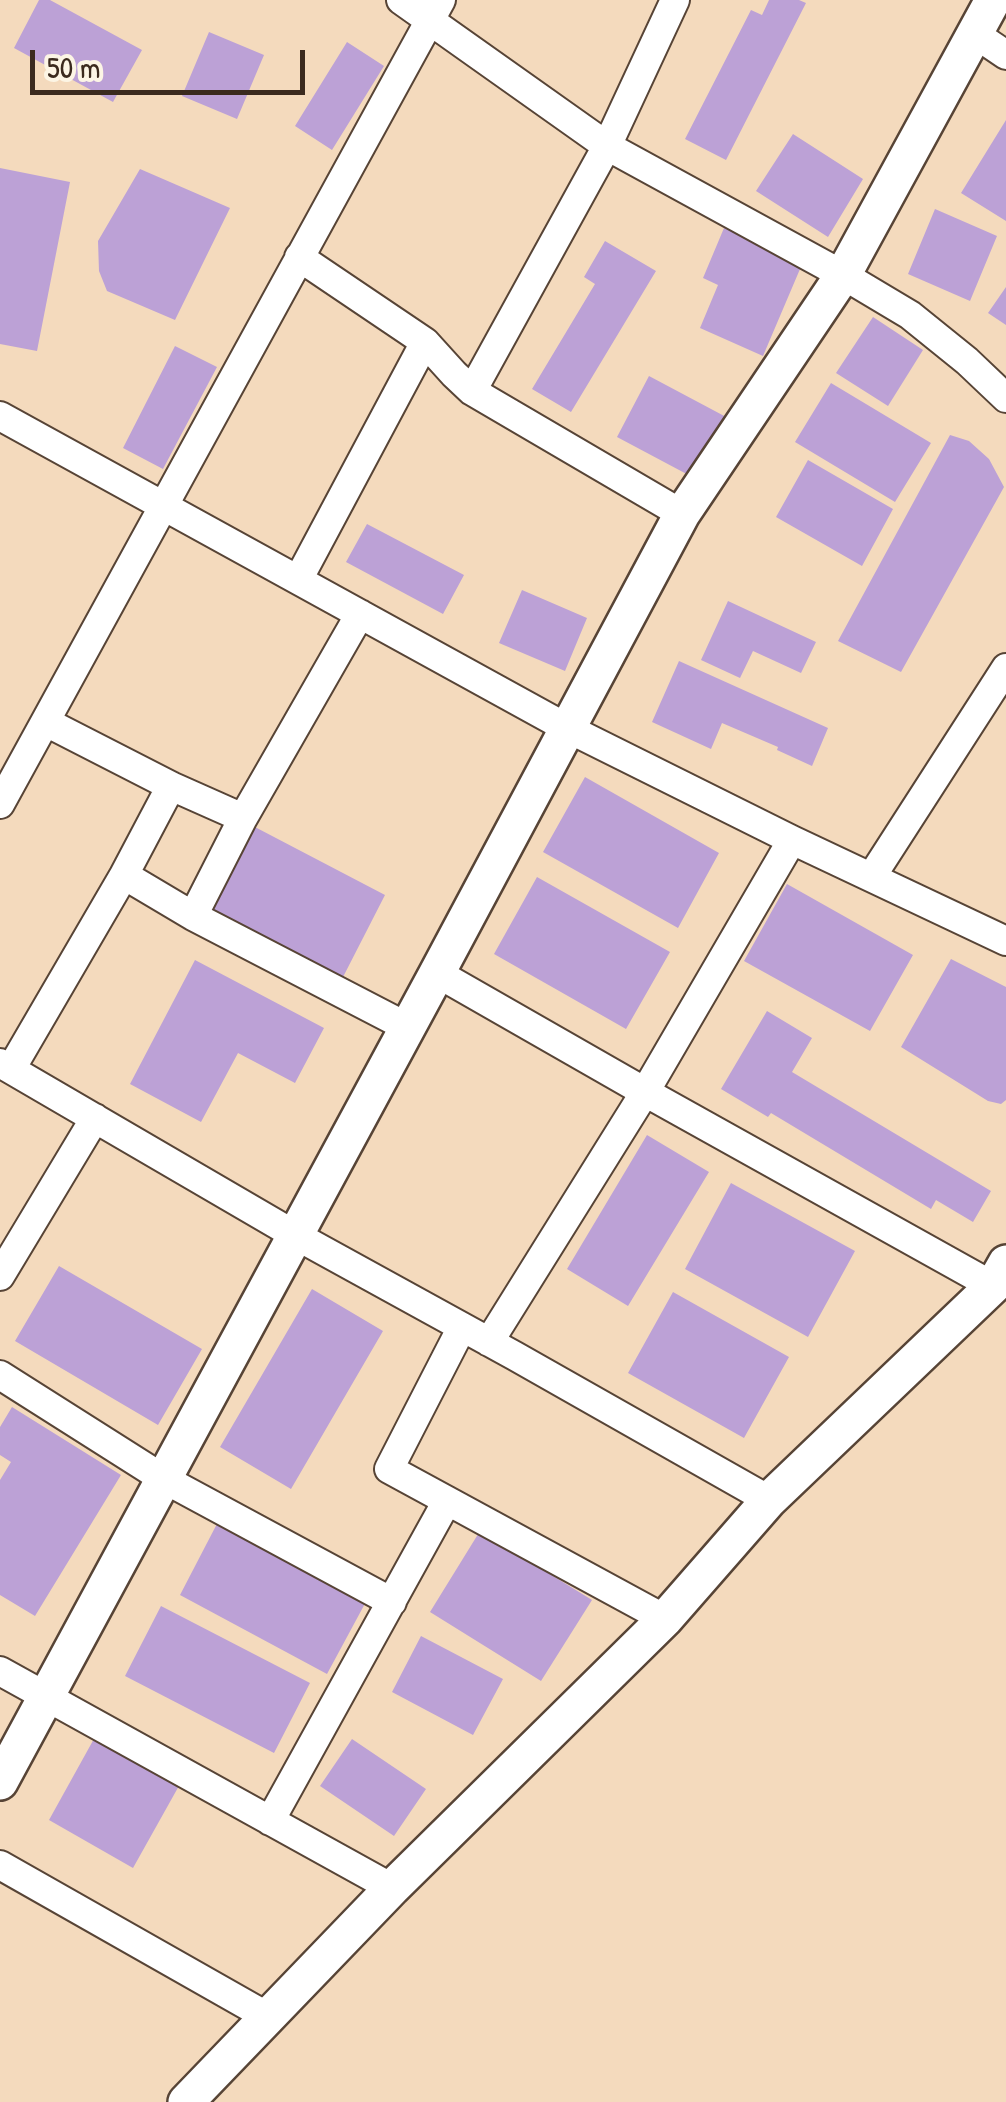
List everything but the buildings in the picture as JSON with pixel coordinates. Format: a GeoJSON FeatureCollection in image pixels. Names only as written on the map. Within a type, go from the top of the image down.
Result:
{"type":"FeatureCollection","features":[{"type":"Feature","properties":{"kind":"street"},"geometry":{"type":"LineString","coordinates":[[401,0],[436,10],[607,146],[910,315],[1006,398]]}},
{"type":"Feature","properties":{"kind":"street"},"geometry":{"type":"LineString","coordinates":[[472,390],[607,146],[675,0]]}},
{"type":"Feature","properties":{"kind":"street"},"geometry":{"type":"LineString","coordinates":[[0,1782],[682,514],[843,275],[993,0]]}},
{"type":"Feature","properties":{"kind":"street"},"geometry":{"type":"LineString","coordinates":[[0,804],[436,10]]}},
{"type":"Feature","properties":{"kind":"street"},"geometry":{"type":"LineString","coordinates":[[976,34],[1006,54]]}},
{"type":"Feature","properties":{"kind":"street"},"geometry":{"type":"LineString","coordinates":[[299,257],[425,342],[472,390],[682,514]]}},
{"type":"Feature","properties":{"kind":"street"},"geometry":{"type":"LineString","coordinates":[[298,580],[425,342]]}},
{"type":"Feature","properties":{"kind":"street"},"geometry":{"type":"LineString","coordinates":[[0,416],[567,728],[1006,941]]}},
{"type":"Feature","properties":{"kind":"street"},"geometry":{"type":"LineString","coordinates":[[0,439],[39,437]]}},
{"type":"Feature","properties":{"kind":"street"},"geometry":{"type":"LineString","coordinates":[[193,916],[243,818],[360,614]]}},
{"type":"Feature","properties":{"kind":"street"},"geometry":{"type":"LineString","coordinates":[[872,876],[1006,668]]}},
{"type":"Feature","properties":{"kind":"street"},"geometry":{"type":"LineString","coordinates":[[46,722],[243,818]]}},
{"type":"Feature","properties":{"kind":"street"},"geometry":{"type":"LineString","coordinates":[[171,786],[124,874],[6,1066],[295,1235],[769,1500]]}},
{"type":"Feature","properties":{"kind":"street"},"geometry":{"type":"LineString","coordinates":[[489,1342],[646,1092],[792,840]]}},
{"type":"Feature","properties":{"kind":"street"},"geometry":{"type":"LineString","coordinates":[[124,874],[193,916],[407,1027]]}},
{"type":"Feature","properties":{"kind":"street"},"geometry":{"type":"LineString","coordinates":[[186,2102],[392,1888],[665,1619],[769,1500],[999,1274],[646,1092],[437,973]]}},
{"type":"Feature","properties":{"kind":"street"},"geometry":{"type":"LineString","coordinates":[[0,1276],[95,1118]]}},
{"type":"Feature","properties":{"kind":"street"},"geometry":{"type":"LineString","coordinates":[[462,1327],[388,1470],[665,1619]]}},
{"type":"Feature","properties":{"kind":"street"},"geometry":{"type":"LineString","coordinates":[[0,1375],[164,1479],[392,1602]]}},
{"type":"Feature","properties":{"kind":"street"},"geometry":{"type":"LineString","coordinates":[[270,1821],[447,1501]]}},
{"type":"Feature","properties":{"kind":"street"},"geometry":{"type":"LineString","coordinates":[[0,1671],[392,1888]]}},
{"type":"Feature","properties":{"kind":"street"},"geometry":{"type":"LineString","coordinates":[[0,1865],[268,2017]]}}]}
